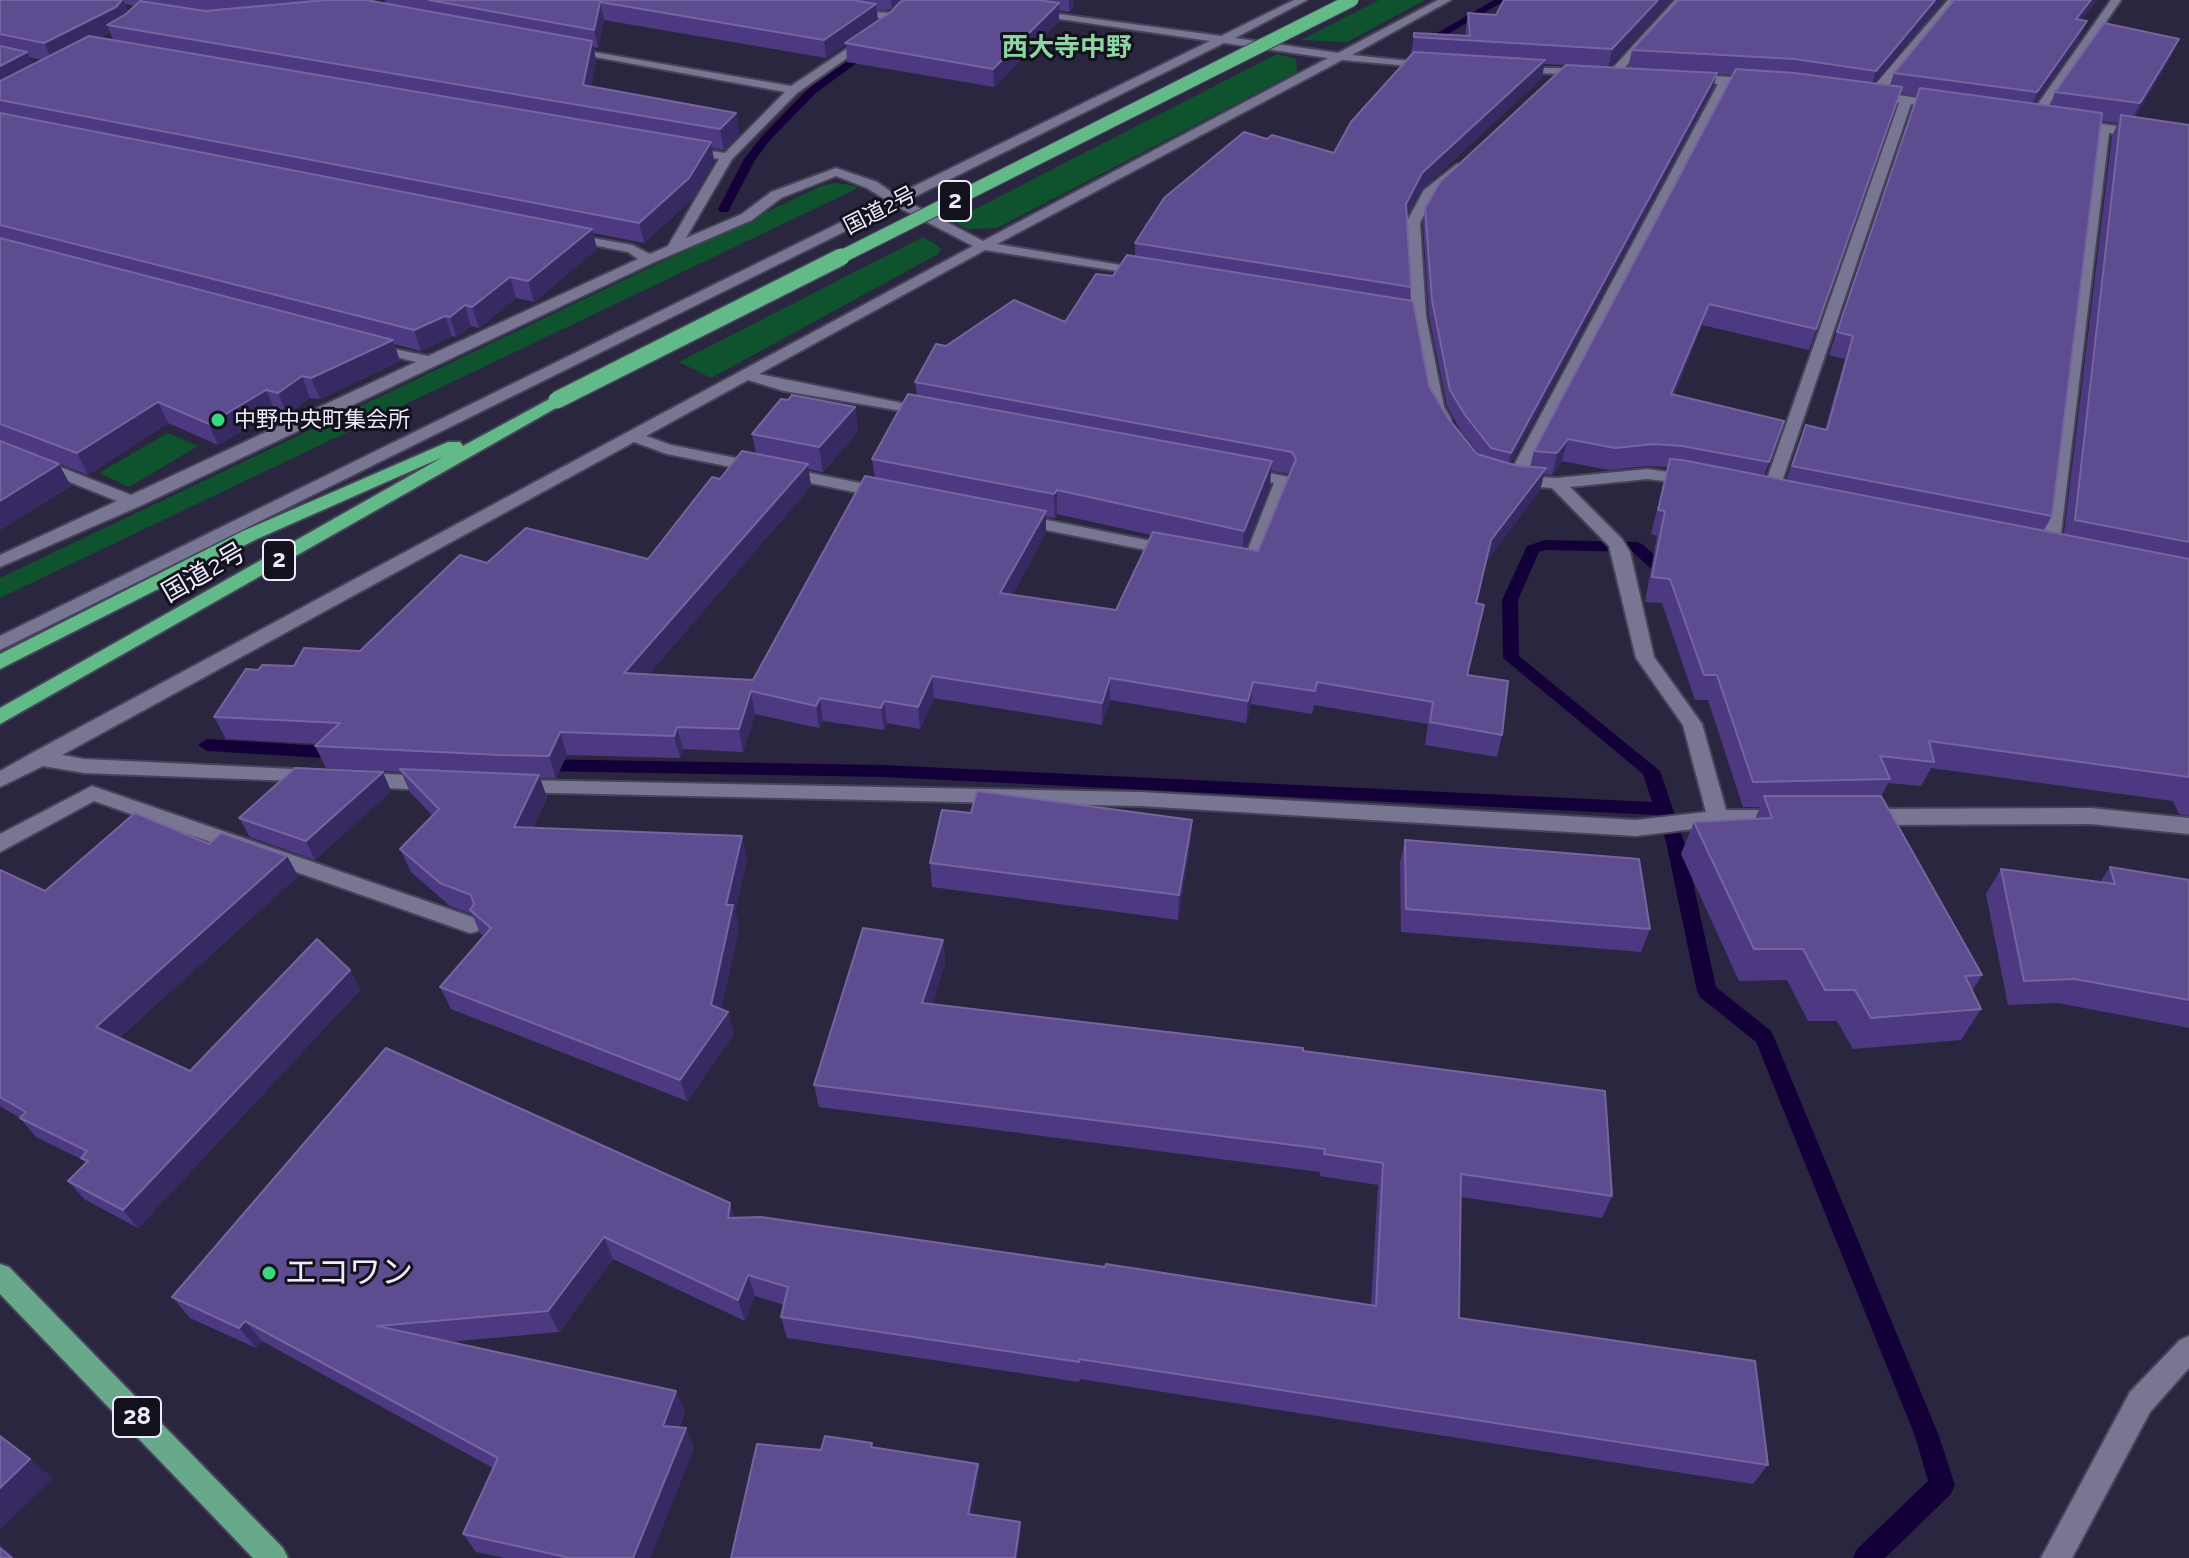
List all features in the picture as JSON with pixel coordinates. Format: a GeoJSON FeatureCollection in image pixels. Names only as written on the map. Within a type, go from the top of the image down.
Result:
{"type":"FeatureCollection","features":[{"type":"Feature","properties":{"kind":"highway","name":"国道2号"},"geometry":{"type":"LineString","coordinates":[[0,717],[557,400],[1352,0]]}},
{"type":"Feature","properties":{"kind":"highway","name":"国道2号"},"geometry":{"type":"LineString","coordinates":[[0,662],[250,535],[557,400]]}},
{"type":"Feature","properties":{"kind":"main road","name":"28"},"geometry":{"type":"LineString","coordinates":[[0,1276],[273,1558]]}},
{"type":"Feature","properties":{"kind":"street"},"geometry":{"type":"LineString","coordinates":[[842,13],[891,21],[926,0]]}},
{"type":"Feature","properties":{"kind":"street"},"geometry":{"type":"LineString","coordinates":[[0,644],[1302,0]]}},
{"type":"Feature","properties":{"kind":"street"},"geometry":{"type":"LineString","coordinates":[[0,780],[983,246],[1446,0]]}},
{"type":"Feature","properties":{"kind":"street"},"geometry":{"type":"LineString","coordinates":[[1614,73],[1681,0]]}},
{"type":"Feature","properties":{"kind":"street"},"geometry":{"type":"LineString","coordinates":[[1875,95],[1954,0]]}},
{"type":"Feature","properties":{"kind":"street"},"geometry":{"type":"LineString","coordinates":[[2034,118],[2116,0]]}},
{"type":"Feature","properties":{"kind":"street"},"geometry":{"type":"LineString","coordinates":[[1026,11],[1343,56],[1439,66]]}},
{"type":"Feature","properties":{"kind":"street"},"geometry":{"type":"LineString","coordinates":[[674,247],[727,157],[793,90],[875,34]]}},
{"type":"Feature","properties":{"kind":"street"},"geometry":{"type":"LineString","coordinates":[[561,48],[793,90]]}},
{"type":"Feature","properties":{"kind":"street"},"geometry":{"type":"LineString","coordinates":[[1498,69],[1628,74]]}},
{"type":"Feature","properties":{"kind":"street"},"geometry":{"type":"LineString","coordinates":[[1538,92],[1559,72]]}},
{"type":"Feature","properties":{"kind":"street"},"geometry":{"type":"LineString","coordinates":[[1670,77],[1773,84]]}},
{"type":"Feature","properties":{"kind":"street"},"geometry":{"type":"LineString","coordinates":[[1702,481],[1647,474],[1557,483],[1508,478],[1726,80]]}},
{"type":"Feature","properties":{"kind":"street"},"geometry":{"type":"LineString","coordinates":[[1860,94],[1949,106]]}},
{"type":"Feature","properties":{"kind":"street"},"geometry":{"type":"LineString","coordinates":[[1771,494],[1906,100]]}},
{"type":"Feature","properties":{"kind":"street"},"geometry":{"type":"LineString","coordinates":[[2020,116],[2048,120]]}},
{"type":"Feature","properties":{"kind":"street"},"geometry":{"type":"LineString","coordinates":[[2062,122],[2189,140]]}},
{"type":"Feature","properties":{"kind":"street"},"geometry":{"type":"LineString","coordinates":[[2050,550],[2103,128]]}},
{"type":"Feature","properties":{"kind":"street"},"geometry":{"type":"LineString","coordinates":[[680,149],[727,157]]}},
{"type":"Feature","properties":{"kind":"street"},"geometry":{"type":"LineString","coordinates":[[1452,435],[1436,407],[1411,315],[1413,223],[1429,193],[1473,153]]}},
{"type":"Feature","properties":{"kind":"street"},"geometry":{"type":"LineString","coordinates":[[0,562],[674,247],[747,217],[776,195],[836,172],[857,177],[983,246],[1152,274]]}},
{"type":"Feature","properties":{"kind":"street"},"geometry":{"type":"LineString","coordinates":[[555,234],[632,249],[643,254],[645,261]]}},
{"type":"Feature","properties":{"kind":"street"},"geometry":{"type":"LineString","coordinates":[[355,342],[432,362]]}},
{"type":"Feature","properties":{"kind":"street"},"geometry":{"type":"LineString","coordinates":[[746,375],[784,386],[940,415]]}},
{"type":"Feature","properties":{"kind":"street"},"geometry":{"type":"LineString","coordinates":[[632,436],[667,449],[897,495]]}},
{"type":"Feature","properties":{"kind":"street"},"geometry":{"type":"LineString","coordinates":[[0,448],[134,502]]}},
{"type":"Feature","properties":{"kind":"street"},"geometry":{"type":"LineString","coordinates":[[1219,560],[1250,566],[1283,480],[1220,468]]}},
{"type":"Feature","properties":{"kind":"street"},"geometry":{"type":"LineString","coordinates":[[1557,483],[1618,548],[1645,658],[1692,724],[1718,818]]}},
{"type":"Feature","properties":{"kind":"street"},"geometry":{"type":"LineString","coordinates":[[1005,517],[1189,554]]}},
{"type":"Feature","properties":{"kind":"street"},"geometry":{"type":"LineString","coordinates":[[39,758],[84,766],[445,784]]}},
{"type":"Feature","properties":{"kind":"street"},"geometry":{"type":"LineString","coordinates":[[492,786],[1140,799],[1636,828],[1718,818],[1796,818]]}},
{"type":"Feature","properties":{"kind":"street"},"geometry":{"type":"LineString","coordinates":[[0,844],[92,793],[470,925]]}},
{"type":"Feature","properties":{"kind":"street"},"geometry":{"type":"LineString","coordinates":[[1842,817],[2091,816],[2189,826]]}},
{"type":"Feature","properties":{"kind":"street"},"geometry":{"type":"LineString","coordinates":[[2056,1558],[2140,1402],[2189,1349]]}},
{"type":"Feature","properties":{"kind":"green space"},"geometry":{"type":"Polygon","coordinates":[[[1379,0],[1425,0],[1347,42],[1301,40],[1379,0]]]}},
{"type":"Feature","properties":{"kind":"green space"},"geometry":{"type":"Polygon","coordinates":[[[1277,54],[1296,59],[1297,72],[997,228],[967,229],[952,221],[1277,54]]]}},
{"type":"Feature","properties":{"kind":"green space"},"geometry":{"type":"Polygon","coordinates":[[[834,183],[857,186],[0,598],[0,578],[821,186],[834,183]]]}},
{"type":"Feature","properties":{"kind":"green space"},"geometry":{"type":"Polygon","coordinates":[[[923,237],[941,249],[938,254],[711,378],[679,362],[923,237]]]}},
{"type":"Feature","properties":{"kind":"green space"},"geometry":{"type":"Polygon","coordinates":[[[168,433],[198,446],[129,487],[99,473],[168,433]]]}},
{"type":"Feature","properties":{"kind":"building"},"geometry":{"type":"Polygon","coordinates":[[[0,0],[122,0],[116,7],[44,43],[0,34],[0,0]]]}},
{"type":"Feature","properties":{"kind":"building"},"geometry":{"type":"Polygon","coordinates":[[[327,0],[366,0],[592,41],[583,85],[736,113],[720,129],[107,25],[140,1],[205,11],[327,0]]]}},
{"type":"Feature","properties":{"kind":"building"},"geometry":{"type":"Polygon","coordinates":[[[429,0],[852,0],[876,4],[824,40],[600,2],[594,30],[429,0]]]}},
{"type":"Feature","properties":{"kind":"building"},"geometry":{"type":"Polygon","coordinates":[[[904,0],[1037,0],[1059,3],[993,69],[845,43],[904,0]]]}},
{"type":"Feature","properties":{"kind":"building"},"geometry":{"type":"Polygon","coordinates":[[[1504,0],[1658,0],[1612,49],[1414,37],[1414,33],[1470,36],[1468,13],[1496,15],[1504,0]]]}},
{"type":"Feature","properties":{"kind":"building"},"geometry":{"type":"Polygon","coordinates":[[[1678,0],[1935,0],[1876,71],[1795,59],[1632,50],[1678,0]]]}},
{"type":"Feature","properties":{"kind":"building"},"geometry":{"type":"Polygon","coordinates":[[[1954,0],[2091,0],[2076,19],[2087,21],[2037,92],[1894,73],[1954,0]]]}},
{"type":"Feature","properties":{"kind":"building"},"geometry":{"type":"Polygon","coordinates":[[[2104,23],[2179,39],[2140,103],[2055,92],[2104,23]]]}},
{"type":"Feature","properties":{"kind":"building"},"geometry":{"type":"Polygon","coordinates":[[[89,36],[711,142],[689,178],[639,223],[0,100],[0,81],[89,36]]]}},
{"type":"Feature","properties":{"kind":"building"},"geometry":{"type":"Polygon","coordinates":[[[0,46],[27,52],[0,66],[0,46]]]}},
{"type":"Feature","properties":{"kind":"building"},"geometry":{"type":"Polygon","coordinates":[[[1414,52],[1545,60],[1422,173],[1406,204],[1411,287],[1135,243],[1164,198],[1244,132],[1267,139],[1272,135],[1334,153],[1351,122],[1414,52]]]}},
{"type":"Feature","properties":{"kind":"building"},"geometry":{"type":"Polygon","coordinates":[[[1566,65],[1717,73],[1511,453],[1491,448],[1450,390],[1432,300],[1425,208],[1440,182],[1566,65]]]}},
{"type":"Feature","properties":{"kind":"building"},"geometry":{"type":"Polygon","coordinates":[[[1736,69],[1902,87],[1816,329],[1709,304],[1671,394],[1784,421],[1769,462],[1682,446],[1654,444],[1615,448],[1568,439],[1557,453],[1534,451],[1736,69]]]}},
{"type":"Feature","properties":{"kind":"building"},"geometry":{"type":"Polygon","coordinates":[[[1920,88],[2102,113],[2052,516],[1792,466],[1806,425],[1827,430],[1853,336],[1837,332],[1920,88]]]}},
{"type":"Feature","properties":{"kind":"building"},"geometry":{"type":"Polygon","coordinates":[[[0,113],[592,229],[528,281],[510,277],[472,307],[465,305],[450,317],[445,316],[414,330],[0,225],[0,113]]]}},
{"type":"Feature","properties":{"kind":"building"},"geometry":{"type":"Polygon","coordinates":[[[2121,115],[2189,125],[2189,542],[2075,520],[2121,115]]]}},
{"type":"Feature","properties":{"kind":"building"},"geometry":{"type":"Polygon","coordinates":[[[0,238],[393,340],[311,378],[302,376],[278,393],[266,390],[209,424],[158,402],[77,453],[0,424],[0,238]]]}},
{"type":"Feature","properties":{"kind":"building"},"geometry":{"type":"Polygon","coordinates":[[[1127,255],[1413,301],[1429,386],[1448,418],[1477,454],[1518,466],[1546,468],[1491,540],[1476,603],[1484,605],[1467,675],[1508,681],[1502,735],[1430,722],[1433,702],[1317,682],[1315,691],[1253,682],[1248,701],[1110,678],[1102,703],[932,676],[918,707],[884,701],[881,708],[820,698],[816,706],[751,691],[739,729],[677,727],[674,736],[560,732],[549,756],[315,746],[340,723],[214,717],[246,669],[258,670],[262,665],[294,666],[304,648],[360,651],[460,555],[487,563],[526,528],[648,559],[712,477],[720,479],[742,451],[808,464],[624,673],[753,680],[865,476],[1046,511],[1000,593],[1116,610],[1153,532],[1258,551],[1296,459],[1292,452],[915,382],[936,344],[946,346],[1014,300],[1065,322],[1096,274],[1113,276],[1127,255]]]}},
{"type":"Feature","properties":{"kind":"building"},"geometry":{"type":"Polygon","coordinates":[[[908,394],[1272,461],[1244,531],[1057,490],[1054,494],[872,459],[908,394]]]}},
{"type":"Feature","properties":{"kind":"building"},"geometry":{"type":"Polygon","coordinates":[[[792,395],[855,407],[819,447],[752,434],[781,399],[788,400],[792,395]]]}},
{"type":"Feature","properties":{"kind":"building"},"geometry":{"type":"Polygon","coordinates":[[[0,441],[59,464],[0,501],[0,441]]]}},
{"type":"Feature","properties":{"kind":"building"},"geometry":{"type":"Polygon","coordinates":[[[1670,459],[2189,559],[2189,777],[1929,741],[1934,762],[1880,756],[1890,779],[1753,782],[1717,675],[1704,675],[1670,579],[1652,577],[1665,511],[1658,510],[1670,459]]]}},
{"type":"Feature","properties":{"kind":"building"},"geometry":{"type":"Polygon","coordinates":[[[295,768],[383,772],[306,841],[239,818],[295,768]]]}},
{"type":"Feature","properties":{"kind":"building"},"geometry":{"type":"Polygon","coordinates":[[[400,769],[539,775],[514,827],[742,836],[726,905],[733,905],[711,1005],[728,1012],[680,1080],[440,987],[491,928],[470,910],[474,904],[471,895],[440,883],[400,849],[439,809],[400,769]]]}},
{"type":"Feature","properties":{"kind":"building"},"geometry":{"type":"Polygon","coordinates":[[[977,791],[1192,820],[1179,895],[930,863],[942,810],[971,813],[977,791]]]}},
{"type":"Feature","properties":{"kind":"building"},"geometry":{"type":"Polygon","coordinates":[[[1764,796],[1881,796],[1982,975],[1965,976],[1981,1009],[1871,1018],[1855,990],[1825,990],[1803,949],[1754,949],[1694,822],[1772,818],[1764,796]]]}},
{"type":"Feature","properties":{"kind":"building"},"geometry":{"type":"Polygon","coordinates":[[[135,813],[209,844],[221,833],[287,856],[96,1027],[190,1071],[317,939],[350,970],[123,1210],[68,1181],[88,1161],[81,1158],[87,1151],[20,1118],[26,1112],[0,1097],[0,870],[45,891],[135,813]]]}},
{"type":"Feature","properties":{"kind":"building"},"geometry":{"type":"Polygon","coordinates":[[[1405,840],[1639,859],[1650,929],[1406,909],[1405,840]]]}},
{"type":"Feature","properties":{"kind":"building"},"geometry":{"type":"Polygon","coordinates":[[[2110,867],[2189,880],[2189,1000],[2075,979],[2024,981],[2001,869],[2115,884],[2110,867]]]}},
{"type":"Feature","properties":{"kind":"building"},"geometry":{"type":"Polygon","coordinates":[[[863,928],[943,940],[922,1003],[1303,1048],[1303,1051],[1605,1091],[1612,1196],[1461,1174],[1459,1318],[1755,1361],[1768,1465],[1079,1359],[1079,1362],[781,1317],[788,1287],[748,1275],[738,1300],[604,1237],[548,1311],[377,1326],[676,1391],[663,1426],[686,1428],[633,1558],[570,1558],[463,1534],[498,1458],[245,1321],[239,1328],[172,1297],[386,1048],[730,1203],[728,1218],[761,1217],[1105,1267],[1106,1264],[1376,1306],[1383,1163],[1324,1154],[1325,1149],[814,1085],[863,928]]]}},
{"type":"Feature","properties":{"kind":"building"},"geometry":{"type":"Polygon","coordinates":[[[0,1436],[30,1459],[0,1488],[0,1436]]]}},
{"type":"Feature","properties":{"kind":"building"},"geometry":{"type":"Polygon","coordinates":[[[825,1436],[872,1443],[871,1447],[978,1464],[968,1514],[1020,1522],[1015,1558],[731,1558],[757,1444],[821,1450],[825,1436]]]}},
{"type":"Feature","properties":{"kind":"building"},"geometry":{"type":"Polygon","coordinates":[[[0,1548],[12,1558],[0,1558],[0,1548]]]}},
{"type":"Feature","properties":{"kind":"waterway"},"geometry":{"type":"LineString","coordinates":[[1442,33],[1501,0]]}},
{"type":"Feature","properties":{"kind":"waterway"},"geometry":{"type":"LineString","coordinates":[[724,209],[750,159],[767,137],[812,91],[868,51]]}},
{"type":"Feature","properties":{"kind":"waterway"},"geometry":{"type":"LineString","coordinates":[[1664,809],[1651,771],[1511,658],[1510,600],[1533,549],[1545,545],[1637,547],[1656,565],[1675,569]]}},
{"type":"Feature","properties":{"kind":"waterway"},"geometry":{"type":"LineString","coordinates":[[207,745],[339,753]]}},
{"type":"Feature","properties":{"kind":"waterway"},"geometry":{"type":"LineString","coordinates":[[536,765],[883,771],[1664,809]]}},
{"type":"Feature","properties":{"kind":"waterway"},"geometry":{"type":"LineString","coordinates":[[1664,809],[1675,842],[1707,991],[1764,1037],[1927,1436],[1942,1485],[1866,1558]]}},
{"type":"Feature","properties":{"kind":"place","name":"中野中央町集会所"},"geometry":{"type":"Point","coordinates":[218,420]}},
{"type":"Feature","properties":{"kind":"place","name":"エコワン"},"geometry":{"type":"Point","coordinates":[269,1273]}},
{"type":"Feature","properties":{"kind":"district","name":"西大寺中野"},"geometry":{"type":"Point","coordinates":[1067,48]}}]}
